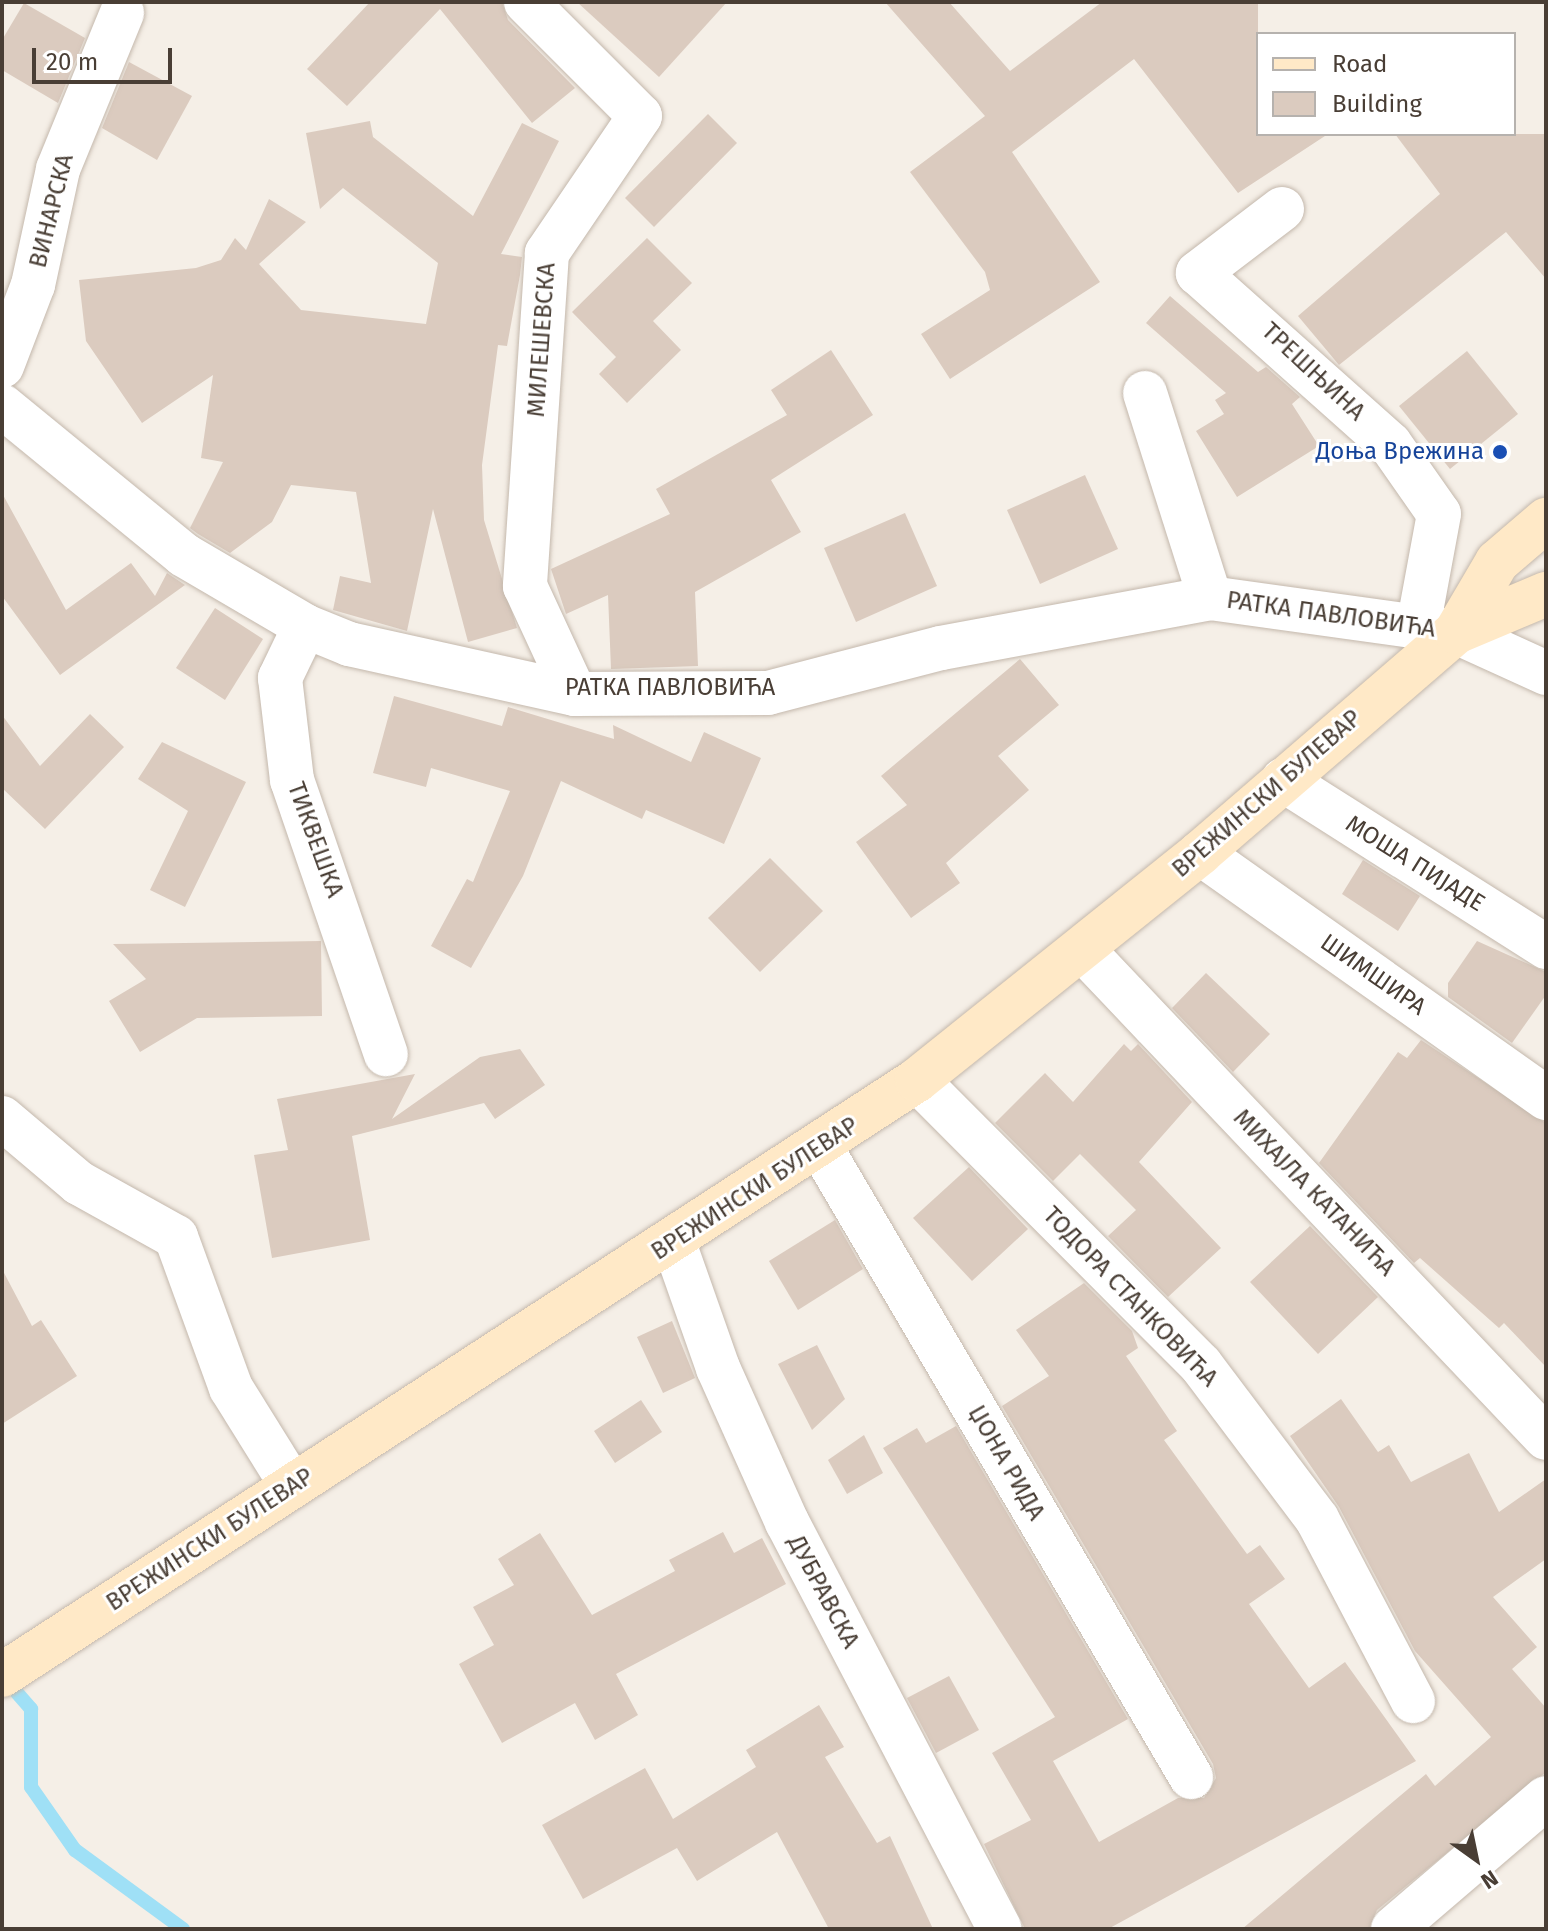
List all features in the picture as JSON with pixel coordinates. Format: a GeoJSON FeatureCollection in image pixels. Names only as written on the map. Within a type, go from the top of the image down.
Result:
{"type":"FeatureCollection","features":[{"type":"Feature","properties":{"kind":"main road","name":"ВРЕЖИНСКИ БУЛЕВАР"},"geometry":{"type":"LineString","coordinates":[[14,1667],[821,1148],[917,1080],[1200,853],[1283,780],[1437,630],[1497,562],[1546,520]]}},
{"type":"Feature","properties":{"kind":"main road","name":"ВРЕЖИНСКИ БУЛЕВАР"},"geometry":{"type":"LineString","coordinates":[[1437,630],[1546,594]]}},
{"type":"Feature","properties":{"kind":"street","name":"МИЛЕШЕВСКА"},"geometry":{"type":"LineString","coordinates":[[526,2],[640,116],[547,253],[525,586],[575,694]]}},
{"type":"Feature","properties":{"kind":"street","name":"ВИНАРСКА"},"geometry":{"type":"LineString","coordinates":[[2,366],[33,285],[58,169],[122,13]]}},
{"type":"Feature","properties":{"kind":"street","name":"ТРЕШЊИНА"},"geometry":{"type":"LineString","coordinates":[[1282,209],[1198,273],[1390,444],[1439,514],[1437,630]]}},
{"type":"Feature","properties":{"kind":"street"},"geometry":{"type":"LineString","coordinates":[[1145,393],[1210,598]]}},
{"type":"Feature","properties":{"kind":"street","name":"РАТКА ПАВЛОВИЋА"},"geometry":{"type":"LineString","coordinates":[[2,406],[184,555],[305,626],[349,644],[575,694],[768,693],[941,648],[1210,598],[1437,630],[1546,673]]}},
{"type":"Feature","properties":{"kind":"street","name":"ТИКВЕШКА"},"geometry":{"type":"LineString","coordinates":[[305,626],[280,678],[292,780],[386,1054]]}},
{"type":"Feature","properties":{"kind":"street","name":"МОША ПИЈАДЕ"},"geometry":{"type":"LineString","coordinates":[[1283,780],[1546,947]]}},
{"type":"Feature","properties":{"kind":"street","name":"ШИМШИРА"},"geometry":{"type":"LineString","coordinates":[[1200,853],[1546,1098]]}},
{"type":"Feature","properties":{"kind":"street","name":"МИХАЈЛА КАТАНИЋА"},"geometry":{"type":"LineString","coordinates":[[1082,949],[1546,1438]]}},
{"type":"Feature","properties":{"kind":"street","name":"ТОДОРА СТАНКОВИЋА"},"geometry":{"type":"LineString","coordinates":[[917,1080],[1201,1365],[1317,1519],[1413,1701]]}},
{"type":"Feature","properties":{"kind":"street"},"geometry":{"type":"LineString","coordinates":[[2,1118],[79,1183],[176,1237],[231,1388],[292,1486]]}},
{"type":"Feature","properties":{"kind":"street","name":"ЏОНА РИДА"},"geometry":{"type":"LineString","coordinates":[[821,1148],[1191,1777]]}},
{"type":"Feature","properties":{"kind":"street","name":"ДУБРАВСКА"},"geometry":{"type":"LineString","coordinates":[[674,1243],[718,1368],[787,1522],[1000,1929]]}},
{"type":"Feature","properties":{"kind":"street"},"geometry":{"type":"LineString","coordinates":[[1393,1929],[1546,1798]]}},
{"type":"Feature","properties":{"kind":"building"},"geometry":{"type":"Polygon","coordinates":[[[370,2],[502,2],[508,20],[575,88],[532,123],[440,9],[347,106],[307,69],[370,2]]]}},
{"type":"Feature","properties":{"kind":"building"},"geometry":{"type":"Polygon","coordinates":[[[577,2],[727,2],[659,77],[577,2]]]}},
{"type":"Feature","properties":{"kind":"building"},"geometry":{"type":"Polygon","coordinates":[[[885,2],[949,2],[1010,71],[1102,2],[1258,2],[1256,136],[1325,136],[1238,193],[1134,59],[1012,152],[1100,282],[950,379],[921,334],[990,290],[985,272],[910,172],[985,116],[885,2]]]}},
{"type":"Feature","properties":{"kind":"building"},"geometry":{"type":"Polygon","coordinates":[[[24,3],[85,38],[58,103],[2,70],[2,40],[24,3]]]}},
{"type":"Feature","properties":{"kind":"building"},"geometry":{"type":"Polygon","coordinates":[[[129,62],[192,96],[157,160],[102,128],[129,62]]]}},
{"type":"Feature","properties":{"kind":"building"},"geometry":{"type":"Polygon","coordinates":[[[708,114],[737,143],[654,227],[625,198],[708,114]]]}},
{"type":"Feature","properties":{"kind":"building"},"geometry":{"type":"Polygon","coordinates":[[[370,121],[373,137],[473,216],[522,123],[559,141],[501,254],[522,257],[507,346],[498,345],[482,465],[484,520],[517,628],[468,642],[433,509],[407,631],[333,610],[340,576],[371,583],[356,492],[291,485],[272,522],[230,553],[190,528],[223,462],[201,458],[213,375],[142,423],[86,341],[79,280],[196,268],[221,260],[235,238],[246,250],[269,199],[306,222],[259,264],[301,310],[426,324],[438,263],[343,188],[320,209],[306,133],[370,121]]]}},
{"type":"Feature","properties":{"kind":"building"},"geometry":{"type":"Polygon","coordinates":[[[1546,134],[1546,279],[1506,232],[1339,365],[1298,316],[1440,194],[1396,136],[1546,134]]]}},
{"type":"Feature","properties":{"kind":"building"},"geometry":{"type":"Polygon","coordinates":[[[647,238],[692,283],[653,321],[681,350],[627,403],[599,374],[616,357],[572,312],[647,238]]]}},
{"type":"Feature","properties":{"kind":"building"},"geometry":{"type":"Polygon","coordinates":[[[1170,296],[1258,372],[1266,367],[1300,397],[1292,404],[1319,446],[1237,497],[1196,431],[1224,414],[1215,400],[1226,393],[1146,323],[1170,296]]]}},
{"type":"Feature","properties":{"kind":"building"},"geometry":{"type":"Polygon","coordinates":[[[831,350],[873,415],[771,480],[801,532],[695,592],[698,666],[611,669],[608,595],[566,614],[551,569],[670,514],[656,489],[787,415],[771,390],[831,350]]]}},
{"type":"Feature","properties":{"kind":"building"},"geometry":{"type":"Polygon","coordinates":[[[1467,351],[1518,414],[1450,469],[1399,406],[1467,351]]]}},
{"type":"Feature","properties":{"kind":"building"},"geometry":{"type":"Polygon","coordinates":[[[1085,475],[1118,549],[1040,584],[1007,510],[1085,475]]]}},
{"type":"Feature","properties":{"kind":"building"},"geometry":{"type":"Polygon","coordinates":[[[2,493],[66,610],[131,563],[155,596],[167,573],[185,585],[60,675],[2,596],[2,493]]]}},
{"type":"Feature","properties":{"kind":"building"},"geometry":{"type":"Polygon","coordinates":[[[905,513],[937,586],[856,622],[824,548],[905,513]]]}},
{"type":"Feature","properties":{"kind":"building"},"geometry":{"type":"Polygon","coordinates":[[[215,608],[263,639],[225,700],[176,668],[215,608]]]}},
{"type":"Feature","properties":{"kind":"building"},"geometry":{"type":"Polygon","coordinates":[[[1020,659],[1059,705],[998,756],[1029,790],[946,863],[960,883],[911,918],[856,842],[907,805],[881,776],[1020,659]]]}},
{"type":"Feature","properties":{"kind":"building"},"geometry":{"type":"Polygon","coordinates":[[[394,696],[502,726],[508,707],[614,739],[613,725],[691,762],[704,732],[761,758],[724,844],[646,810],[642,819],[561,781],[523,876],[471,968],[431,946],[467,879],[473,882],[510,791],[431,768],[426,787],[373,773],[394,696]]]}},
{"type":"Feature","properties":{"kind":"building"},"geometry":{"type":"Polygon","coordinates":[[[90,714],[124,747],[45,829],[2,788],[2,715],[40,766],[90,714]]]}},
{"type":"Feature","properties":{"kind":"building"},"geometry":{"type":"Polygon","coordinates":[[[162,742],[246,782],[185,907],[150,890],[188,811],[138,779],[162,742]]]}},
{"type":"Feature","properties":{"kind":"building"},"geometry":{"type":"Polygon","coordinates":[[[770,858],[823,911],[760,972],[708,918],[770,858]]]}},
{"type":"Feature","properties":{"kind":"building"},"geometry":{"type":"Polygon","coordinates":[[[1363,860],[1420,896],[1398,931],[1342,894],[1363,860]]]}},
{"type":"Feature","properties":{"kind":"building"},"geometry":{"type":"Polygon","coordinates":[[[321,941],[322,1016],[197,1018],[140,1052],[109,1001],[146,979],[113,944],[321,941]]]}},
{"type":"Feature","properties":{"kind":"building"},"geometry":{"type":"Polygon","coordinates":[[[1477,941],[1546,972],[1546,995],[1512,1043],[1448,997],[1448,983],[1477,941]]]}},
{"type":"Feature","properties":{"kind":"building"},"geometry":{"type":"Polygon","coordinates":[[[1206,973],[1270,1034],[1233,1072],[1172,1008],[1206,973]]]}},
{"type":"Feature","properties":{"kind":"building"},"geometry":{"type":"Polygon","coordinates":[[[1421,1040],[1546,1123],[1546,1367],[1504,1323],[1499,1328],[1420,1258],[1414,1263],[1319,1163],[1398,1052],[1407,1058],[1421,1040]]]}},
{"type":"Feature","properties":{"kind":"building"},"geometry":{"type":"Polygon","coordinates":[[[1124,1044],[1131,1051],[1138,1044],[1192,1102],[1139,1162],[1221,1248],[1168,1297],[1108,1236],[1136,1210],[1080,1154],[1053,1181],[995,1123],[1045,1073],[1073,1102],[1124,1044]]]}},
{"type":"Feature","properties":{"kind":"building"},"geometry":{"type":"Polygon","coordinates":[[[520,1049],[545,1085],[495,1119],[484,1103],[352,1136],[370,1240],[272,1258],[254,1155],[288,1150],[277,1099],[415,1074],[392,1119],[480,1057],[520,1049]]]}},
{"type":"Feature","properties":{"kind":"building"},"geometry":{"type":"Polygon","coordinates":[[[969,1167],[1028,1229],[972,1281],[913,1218],[969,1167]]]}},
{"type":"Feature","properties":{"kind":"building"},"geometry":{"type":"Polygon","coordinates":[[[835,1220],[863,1269],[798,1310],[769,1261],[835,1220]]]}},
{"type":"Feature","properties":{"kind":"building"},"geometry":{"type":"Polygon","coordinates":[[[1310,1226],[1378,1297],[1318,1354],[1250,1282],[1310,1226]]]}},
{"type":"Feature","properties":{"kind":"building"},"geometry":{"type":"Polygon","coordinates":[[[2,1269],[32,1326],[41,1320],[77,1376],[2,1424],[2,1269]]]}},
{"type":"Feature","properties":{"kind":"building"},"geometry":{"type":"Polygon","coordinates":[[[1084,1283],[1132,1331],[1138,1348],[1126,1356],[1177,1431],[1164,1440],[1247,1554],[1260,1545],[1285,1579],[1249,1604],[1309,1688],[1345,1662],[1416,1761],[1108,1929],[1025,1929],[984,1844],[1031,1820],[992,1753],[1055,1717],[883,1448],[917,1428],[926,1443],[956,1426],[1128,1719],[1053,1761],[1099,1842],[1178,1798],[1204,1798],[1216,1778],[1213,1764],[1002,1406],[1049,1376],[1016,1330],[1084,1283]]]}},
{"type":"Feature","properties":{"kind":"building"},"geometry":{"type":"Polygon","coordinates":[[[672,1321],[695,1378],[663,1393],[637,1337],[672,1321]]]}},
{"type":"Feature","properties":{"kind":"building"},"geometry":{"type":"Polygon","coordinates":[[[817,1345],[845,1399],[812,1430],[778,1364],[817,1345]]]}},
{"type":"Feature","properties":{"kind":"building"},"geometry":{"type":"Polygon","coordinates":[[[1341,1399],[1378,1452],[1389,1445],[1411,1482],[1469,1453],[1499,1512],[1546,1479],[1546,1559],[1493,1597],[1537,1647],[1512,1669],[1546,1708],[1546,1772],[1377,1910],[1369,1929],[1242,1929],[1426,1774],[1435,1786],[1491,1737],[1415,1651],[1339,1507],[1290,1436],[1341,1399]]]}},
{"type":"Feature","properties":{"kind":"building"},"geometry":{"type":"Polygon","coordinates":[[[641,1400],[662,1432],[615,1463],[594,1431],[641,1400]]]}},
{"type":"Feature","properties":{"kind":"building"},"geometry":{"type":"Polygon","coordinates":[[[864,1435],[883,1473],[847,1494],[828,1460],[864,1435]]]}},
{"type":"Feature","properties":{"kind":"building"},"geometry":{"type":"Polygon","coordinates":[[[723,1532],[734,1553],[762,1538],[786,1584],[616,1674],[638,1715],[595,1740],[575,1703],[502,1743],[459,1664],[494,1645],[473,1607],[514,1585],[498,1559],[540,1533],[592,1615],[675,1571],[669,1560],[723,1532]]]}},
{"type":"Feature","properties":{"kind":"building"},"geometry":{"type":"Polygon","coordinates":[[[949,1676],[979,1730],[936,1753],[907,1698],[949,1676]]]}},
{"type":"Feature","properties":{"kind":"building"},"geometry":{"type":"Polygon","coordinates":[[[819,1705],[844,1747],[825,1757],[877,1843],[890,1836],[933,1929],[829,1929],[777,1832],[697,1881],[677,1848],[583,1899],[542,1825],[645,1768],[673,1819],[756,1767],[746,1750],[819,1705]]]}},
{"type":"Feature","properties":{"kind":"waterway"},"geometry":{"type":"LineString","coordinates":[[5,1679],[31,1709],[31,1787],[75,1850],[183,1929]]}},
{"type":"Feature","properties":{"kind":"place","name":"Доња Врежина"},"geometry":{"type":"Point","coordinates":[1500,452]}}]}
